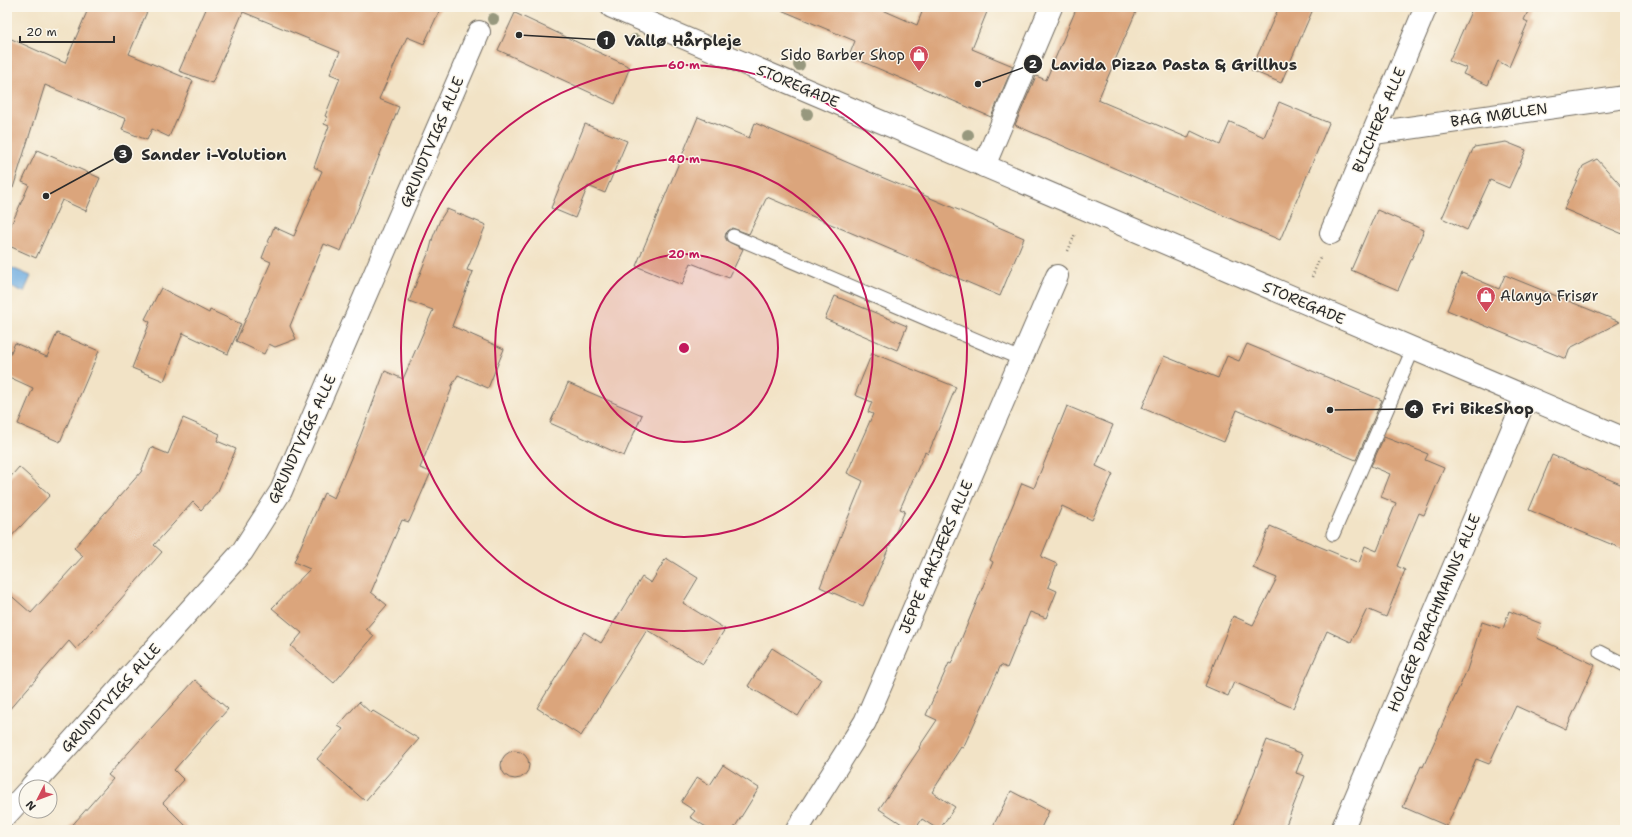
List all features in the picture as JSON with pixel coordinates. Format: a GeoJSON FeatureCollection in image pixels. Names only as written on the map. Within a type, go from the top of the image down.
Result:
{"type":"FeatureCollection","features":[{"type":"Feature","properties":{"kind":"street","name":"STOREGADE"},"geometry":{"type":"LineString","coordinates":[[612,7],[1625,439]]}},
{"type":"Feature","properties":{"kind":"street"},"geometry":{"type":"LineString","coordinates":[[984,166],[1051,7]]}},
{"type":"Feature","properties":{"kind":"street","name":"BLICHERS ALLE"},"geometry":{"type":"LineString","coordinates":[[1331,233],[1426,7]]}},
{"type":"Feature","properties":{"kind":"street","name":"GRUNDTVIGS ALLE"},"geometry":{"type":"LineString","coordinates":[[38,779],[242,552],[282,491],[479,32]]}},
{"type":"Feature","properties":{"kind":"street","name":"BAG MØLLEN"},"geometry":{"type":"LineString","coordinates":[[1374,133],[1625,97]]}},
{"type":"Feature","properties":{"kind":"street","name":"JEPPE AAKJÆRS ALLE"},"geometry":{"type":"LineString","coordinates":[[797,830],[865,722],[1057,276]]}},
{"type":"Feature","properties":{"kind":"street","name":"HOLGER DRACHMANNS ALLE"},"geometry":{"type":"LineString","coordinates":[[1342,830],[1526,397]]}},
{"type":"Feature","properties":{"kind":"street"},"geometry":{"type":"LineString","coordinates":[[7,814],[18,802]]}},
{"type":"Feature","properties":{"kind":"lane"},"geometry":{"type":"LineString","coordinates":[[733,236],[1021,359]]}},
{"type":"Feature","properties":{"kind":"lane"},"geometry":{"type":"LineString","coordinates":[[1333,534],[1413,349]]}},
{"type":"Feature","properties":{"kind":"lane"},"geometry":{"type":"LineString","coordinates":[[1600,652],[1625,665]]}},
{"type":"Feature","properties":{"kind":"path"},"geometry":{"type":"LineString","coordinates":[[1057,276],[1086,209]]}},
{"type":"Feature","properties":{"kind":"path"},"geometry":{"type":"LineString","coordinates":[[1302,301],[1331,233]]}},
{"type":"Feature","properties":{"kind":"water"},"geometry":{"type":"Polygon","coordinates":[[[7,266],[31,276],[24,292],[7,285],[7,266]]]}},
{"type":"Feature","properties":{"kind":"building"},"geometry":{"type":"Polygon","coordinates":[[[89,7],[149,7],[129,54],[193,81],[169,137],[152,129],[147,140],[122,130],[126,119],[45,85],[13,188],[7,187],[7,37],[65,63],[89,7]]]}},
{"type":"Feature","properties":{"kind":"building"},"geometry":{"type":"Polygon","coordinates":[[[207,7],[441,7],[424,44],[407,37],[379,99],[399,107],[341,251],[324,244],[290,326],[296,339],[275,347],[269,344],[264,354],[236,341],[271,262],[262,258],[274,227],[294,236],[322,171],[314,167],[329,126],[324,124],[327,117],[325,116],[340,78],[330,74],[340,52],[243,12],[212,83],[179,71],[207,7]]]}},
{"type":"Feature","properties":{"kind":"building"},"geometry":{"type":"Polygon","coordinates":[[[774,7],[876,7],[917,25],[924,7],[989,7],[972,49],[1013,66],[991,117],[849,56],[855,41],[774,7]]]}},
{"type":"Feature","properties":{"kind":"building"},"geometry":{"type":"Polygon","coordinates":[[[1077,7],[1138,7],[1098,100],[1188,138],[1191,131],[1220,145],[1230,122],[1264,137],[1279,102],[1329,123],[1280,240],[1015,125],[1036,76],[1046,80],[1077,7]]]}},
{"type":"Feature","properties":{"kind":"building"},"geometry":{"type":"Polygon","coordinates":[[[1279,7],[1314,7],[1281,83],[1251,70],[1279,7]]]}},
{"type":"Feature","properties":{"kind":"building"},"geometry":{"type":"Polygon","coordinates":[[[1473,7],[1530,7],[1524,20],[1528,22],[1509,67],[1498,61],[1488,85],[1463,74],[1466,68],[1449,61],[1473,7]]]}},
{"type":"Feature","properties":{"kind":"building"},"geometry":{"type":"Polygon","coordinates":[[[515,13],[630,67],[615,104],[498,50],[515,13]]]}},
{"type":"Feature","properties":{"kind":"building"},"geometry":{"type":"Polygon","coordinates":[[[698,117],[749,138],[755,123],[1024,238],[1000,296],[767,197],[749,234],[732,228],[726,233],[725,237],[727,241],[743,249],[729,278],[691,263],[682,285],[636,266],[698,117]]]}},
{"type":"Feature","properties":{"kind":"building"},"geometry":{"type":"Polygon","coordinates":[[[585,124],[627,141],[605,193],[588,186],[575,218],[551,208],[585,124]]]}},
{"type":"Feature","properties":{"kind":"building"},"geometry":{"type":"Polygon","coordinates":[[[1506,142],[1526,150],[1509,188],[1490,180],[1467,230],[1442,218],[1474,147],[1506,142]]]}},
{"type":"Feature","properties":{"kind":"building"},"geometry":{"type":"Polygon","coordinates":[[[37,150],[100,178],[86,211],[62,200],[36,258],[7,245],[7,234],[29,185],[22,182],[37,150]]]}},
{"type":"Feature","properties":{"kind":"building"},"geometry":{"type":"Polygon","coordinates":[[[1597,159],[1625,190],[1625,235],[1564,209],[1583,166],[1597,159]]]}},
{"type":"Feature","properties":{"kind":"building"},"geometry":{"type":"Polygon","coordinates":[[[447,209],[486,225],[467,270],[473,272],[452,326],[504,349],[488,388],[458,375],[451,387],[452,388],[420,468],[431,472],[409,522],[402,520],[371,592],[387,605],[366,629],[374,636],[334,683],[291,646],[302,633],[272,608],[310,569],[294,562],[324,493],[334,498],[360,437],[385,371],[403,379],[433,310],[409,301],[440,220],[447,209]]]}},
{"type":"Feature","properties":{"kind":"building"},"geometry":{"type":"Polygon","coordinates":[[[1377,210],[1424,230],[1398,290],[1351,270],[1377,210]]]}},
{"type":"Feature","properties":{"kind":"building"},"geometry":{"type":"Polygon","coordinates":[[[1462,273],[1499,289],[1505,275],[1620,322],[1570,348],[1566,359],[1447,310],[1462,273]]]}},
{"type":"Feature","properties":{"kind":"building"},"geometry":{"type":"Polygon","coordinates":[[[161,288],[209,313],[210,310],[241,324],[228,354],[183,333],[164,381],[132,368],[150,322],[145,319],[161,288]]]}},
{"type":"Feature","properties":{"kind":"building"},"geometry":{"type":"Polygon","coordinates":[[[835,296],[907,326],[897,350],[825,319],[835,296]]]}},
{"type":"Feature","properties":{"kind":"building"},"geometry":{"type":"Polygon","coordinates":[[[57,333],[99,351],[60,442],[18,424],[33,388],[7,376],[7,361],[15,343],[47,357],[57,333]]]}},
{"type":"Feature","properties":{"kind":"building"},"geometry":{"type":"Polygon","coordinates":[[[1247,344],[1382,400],[1356,460],[1237,410],[1224,442],[1142,408],[1164,356],[1218,378],[1227,356],[1239,361],[1247,344]]]}},
{"type":"Feature","properties":{"kind":"building"},"geometry":{"type":"Polygon","coordinates":[[[872,353],[956,387],[928,454],[925,452],[900,509],[905,511],[863,606],[820,587],[863,481],[847,473],[873,414],[868,412],[872,402],[855,395],[872,353]]]}},
{"type":"Feature","properties":{"kind":"building"},"geometry":{"type":"Polygon","coordinates":[[[568,383],[642,415],[624,456],[550,423],[568,383]]]}},
{"type":"Feature","properties":{"kind":"building"},"geometry":{"type":"Polygon","coordinates":[[[1067,406],[1113,425],[1096,466],[1113,474],[1092,520],[1062,506],[1041,557],[1057,564],[1048,587],[1057,591],[1046,618],[1030,612],[1007,668],[1001,665],[963,748],[961,747],[932,792],[955,807],[939,830],[922,819],[915,830],[911,830],[879,809],[937,720],[926,715],[949,663],[951,664],[993,562],[990,560],[1022,483],[1034,488],[1067,406]]]}},
{"type":"Feature","properties":{"kind":"building"},"geometry":{"type":"Polygon","coordinates":[[[183,418],[220,434],[217,441],[236,449],[218,491],[201,510],[193,502],[154,545],[162,552],[128,591],[76,649],[69,641],[7,712],[7,592],[31,613],[83,556],[74,548],[141,472],[151,447],[168,454],[183,418]]]}},
{"type":"Feature","properties":{"kind":"building"},"geometry":{"type":"Polygon","coordinates":[[[1384,437],[1428,454],[1425,460],[1444,468],[1424,515],[1419,513],[1397,566],[1405,570],[1386,617],[1367,609],[1351,642],[1327,631],[1293,708],[1234,682],[1228,696],[1205,686],[1233,616],[1253,625],[1277,578],[1253,568],[1270,526],[1359,563],[1365,546],[1377,551],[1396,503],[1381,497],[1390,474],[1371,466],[1384,437]]]}},
{"type":"Feature","properties":{"kind":"building"},"geometry":{"type":"Polygon","coordinates":[[[1552,455],[1625,486],[1625,550],[1529,510],[1552,455]]]}},
{"type":"Feature","properties":{"kind":"building"},"geometry":{"type":"Polygon","coordinates":[[[19,467],[50,495],[7,541],[7,481],[19,467]]]}},
{"type":"Feature","properties":{"kind":"building"},"geometry":{"type":"Polygon","coordinates":[[[666,558],[698,578],[683,603],[725,629],[703,664],[647,630],[581,736],[537,708],[584,632],[601,643],[642,577],[651,583],[666,558]]]}},
{"type":"Feature","properties":{"kind":"building"},"geometry":{"type":"Polygon","coordinates":[[[1509,611],[1542,624],[1537,638],[1595,665],[1566,729],[1516,706],[1489,764],[1476,759],[1447,826],[1403,807],[1467,670],[1482,622],[1503,629],[1509,611]]]}},
{"type":"Feature","properties":{"kind":"building"},"geometry":{"type":"Polygon","coordinates":[[[772,648],[821,679],[798,716],[748,686],[772,648]]]}},
{"type":"Feature","properties":{"kind":"building"},"geometry":{"type":"Polygon","coordinates":[[[195,680],[228,709],[174,770],[184,780],[163,803],[190,830],[68,830],[113,779],[108,775],[195,680]]]}},
{"type":"Feature","properties":{"kind":"building"},"geometry":{"type":"Polygon","coordinates":[[[359,702],[371,713],[373,711],[419,739],[365,801],[317,759],[343,729],[338,726],[359,702]]]}},
{"type":"Feature","properties":{"kind":"building"},"geometry":{"type":"Polygon","coordinates":[[[1267,740],[1303,754],[1296,773],[1305,776],[1284,830],[1232,830],[1267,740]]]}},
{"type":"Feature","properties":{"kind":"building"},"geometry":{"type":"Polygon","coordinates":[[[515,751],[525,755],[529,765],[525,775],[515,779],[505,775],[501,765],[505,755],[515,751]]]}},
{"type":"Feature","properties":{"kind":"building"},"geometry":{"type":"Polygon","coordinates":[[[723,765],[759,788],[733,830],[711,830],[690,817],[695,811],[681,802],[697,777],[710,785],[723,765]]]}},
{"type":"Feature","properties":{"kind":"building"},"geometry":{"type":"Polygon","coordinates":[[[1011,791],[1049,811],[1040,830],[991,830],[1011,791]]]}},
{"type":"Feature","properties":{"kind":"place","name":"Vallø Hårpleje"},"geometry":{"type":"Point","coordinates":[519,35]}},
{"type":"Feature","properties":{"kind":"place","name":"Sido Barber Shop"},"geometry":{"type":"Point","coordinates":[919,72]}},
{"type":"Feature","properties":{"kind":"place","name":"Lavida Pizza Pasta & Grillhus"},"geometry":{"type":"Point","coordinates":[978,84]}},
{"type":"Feature","properties":{"kind":"place","name":"Sander i-Volution"},"geometry":{"type":"Point","coordinates":[46,196]}},
{"type":"Feature","properties":{"kind":"place","name":"Alanya Frisør"},"geometry":{"type":"Point","coordinates":[1486,313]}},
{"type":"Feature","properties":{"kind":"place","name":"Fri BikeShop"},"geometry":{"type":"Point","coordinates":[1330,410]}}]}
